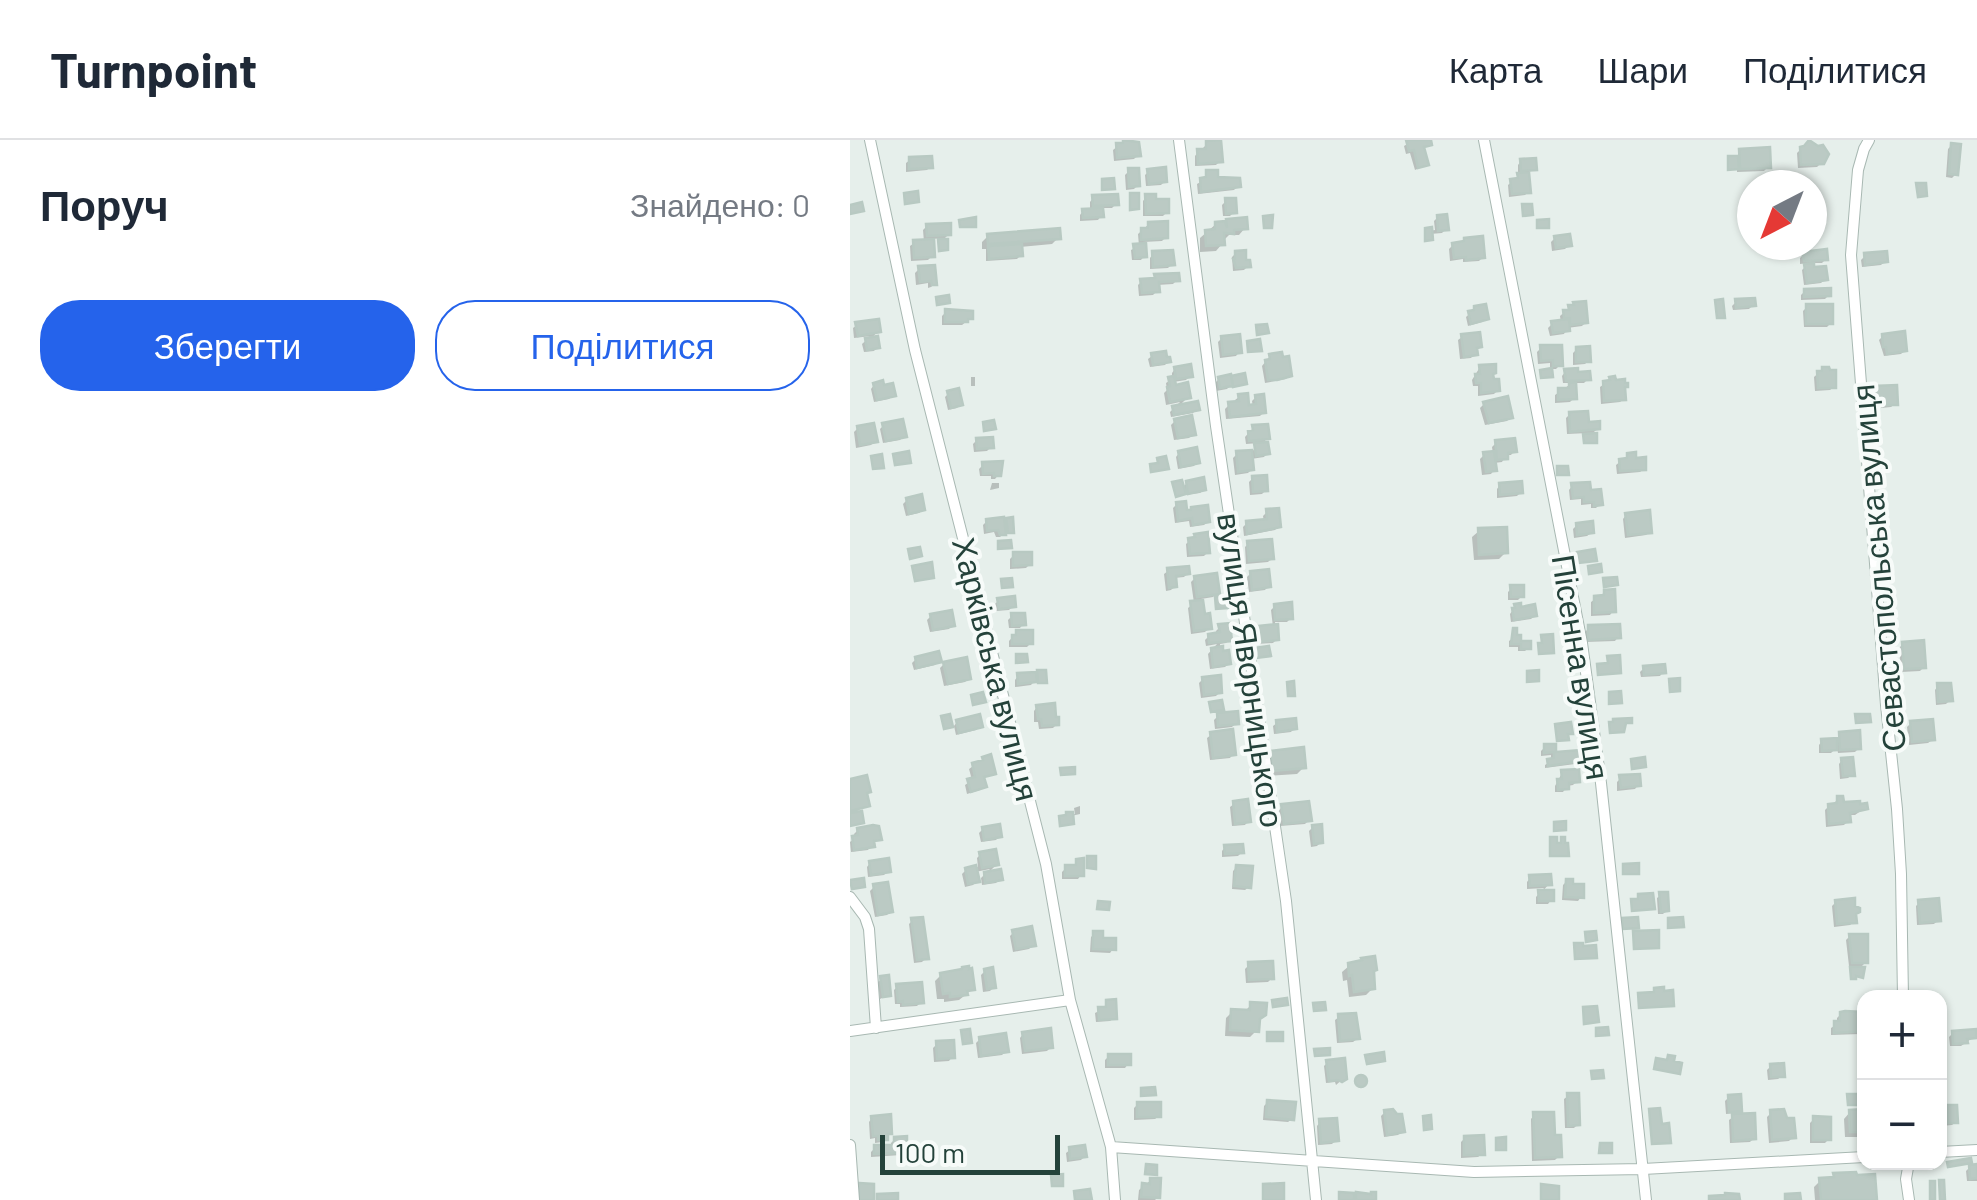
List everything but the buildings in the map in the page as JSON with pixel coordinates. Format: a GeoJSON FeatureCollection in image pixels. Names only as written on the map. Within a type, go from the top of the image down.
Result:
{"type":"FeatureCollection","features":[{"type":"Feature","properties":{"kind":"street","name":"Харківська вулиця"},"geometry":{"type":"LineString","coordinates":[[870,140],[915,350],[1046,864],[1070,1000],[1111,1147],[1115,1200]]}},
{"type":"Feature","properties":{"kind":"street","name":"вулиця Яворницького"},"geometry":{"type":"LineString","coordinates":[[1179,140],[1216,426],[1286,901],[1316,1200]]}},
{"type":"Feature","properties":{"kind":"street","name":"Пісенна вулиця"},"geometry":{"type":"LineString","coordinates":[[1484,140],[1582,643],[1646,1200]]}},
{"type":"Feature","properties":{"kind":"street","name":"Севастопольська вулиця"},"geometry":{"type":"LineString","coordinates":[[1868,140],[1858,170],[1851,256],[1886,705],[1898,809],[1904,990]]}},
{"type":"Feature","properties":{"kind":"street"},"geometry":{"type":"LineString","coordinates":[[850,897],[869,928],[876,1028]]}},
{"type":"Feature","properties":{"kind":"street"},"geometry":{"type":"LineString","coordinates":[[850,1031],[1070,1000]]}},
{"type":"Feature","properties":{"kind":"street"},"geometry":{"type":"LineString","coordinates":[[850,1145],[854,1200]]}},
{"type":"Feature","properties":{"kind":"street"},"geometry":{"type":"LineString","coordinates":[[1111,1147],[1474,1172],[1643,1169],[1857,1157]]}},
{"type":"Feature","properties":{"kind":"street"},"geometry":{"type":"LineString","coordinates":[[1947,1152],[1977,1150]]}},
{"type":"Feature","properties":{"kind":"street"},"geometry":{"type":"LineString","coordinates":[[1907,1170],[1908,1200]]}}]}
